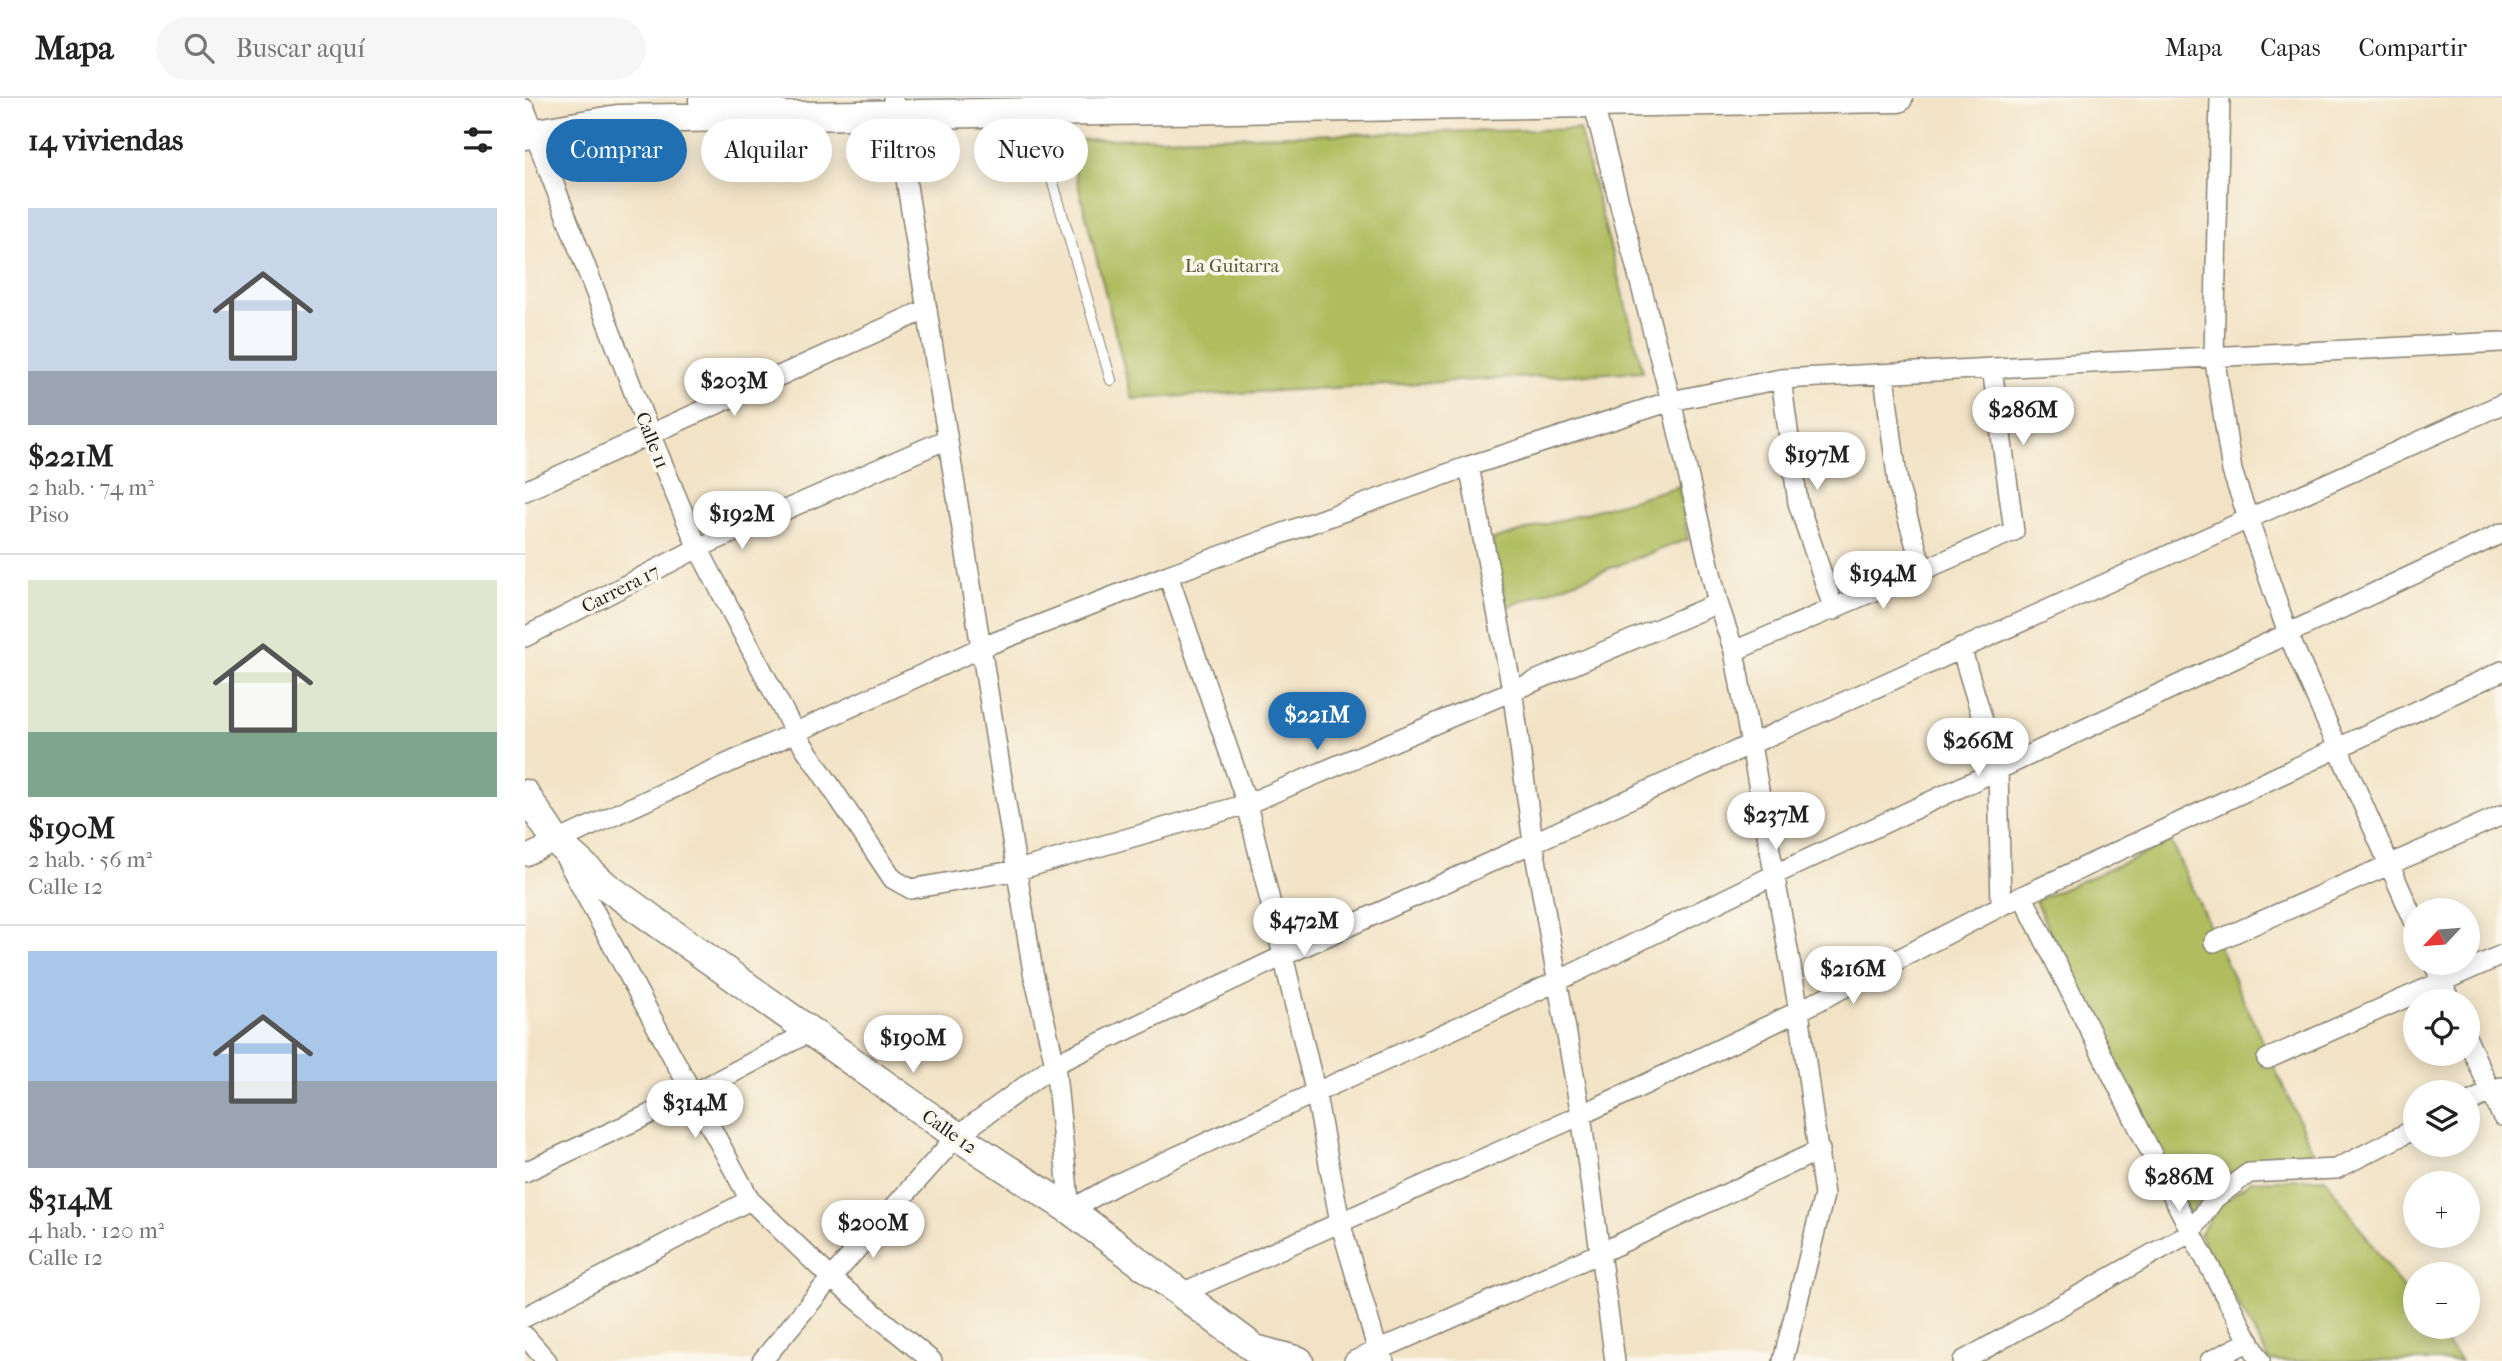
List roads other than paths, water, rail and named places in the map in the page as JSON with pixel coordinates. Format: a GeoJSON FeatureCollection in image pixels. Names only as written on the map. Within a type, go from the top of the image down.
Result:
{"type":"FeatureCollection","features":[{"type":"Feature","properties":{"kind":"main road"},"geometry":{"type":"LineString","coordinates":[[527,122],[622,102],[770,98]]}},
{"type":"Feature","properties":{"kind":"main road"},"geometry":{"type":"LineString","coordinates":[[527,122],[895,107],[1033,114],[1249,103],[1898,98]]}},
{"type":"Feature","properties":{"kind":"main road","name":"Calle 12"},"geometry":{"type":"LineString","coordinates":[[525,794],[556,841],[605,887],[957,1136],[1070,1210],[1255,1349],[1299,1361]]}},
{"type":"Feature","properties":{"kind":"street"},"geometry":{"type":"LineString","coordinates":[[2220,98],[2214,355],[2232,471],[2246,520],[2288,634],[2404,898]]}},
{"type":"Feature","properties":{"kind":"street"},"geometry":{"type":"LineString","coordinates":[[1593,101],[1671,401],[1718,604],[1734,651],[1800,1011],[1824,1195],[1783,1361]]}},
{"type":"Feature","properties":{"kind":"street"},"geometry":{"type":"LineString","coordinates":[[895,107],[1033,972],[1055,1064],[1070,1210],[1117,1184],[1315,1090],[1558,981],[1776,874],[2502,533]]}},
{"type":"Feature","properties":{"kind":"street","name":"Calle 11"},"geometry":{"type":"LineString","coordinates":[[527,122],[698,548],[795,733],[893,879],[911,889],[1018,870]]}},
{"type":"Feature","properties":{"kind":"street"},"geometry":{"type":"LineString","coordinates":[[525,491],[927,309]]}},
{"type":"Feature","properties":{"kind":"street"},"geometry":{"type":"LineString","coordinates":[[525,856],[980,648],[1168,575],[1469,466],[1671,401],[1781,379],[1884,376],[2214,355],[2502,342]]}},
{"type":"Feature","properties":{"kind":"street"},"geometry":{"type":"LineString","coordinates":[[1734,651],[2014,531],[1992,368]]}},
{"type":"Feature","properties":{"kind":"street"},"geometry":{"type":"LineString","coordinates":[[1884,376],[1898,484],[1923,571]]}},
{"type":"Feature","properties":{"kind":"street"},"geometry":{"type":"LineString","coordinates":[[1781,379],[1798,503],[1834,610]]}},
{"type":"Feature","properties":{"kind":"street"},"geometry":{"type":"LineString","coordinates":[[762,1361],[831,1278],[957,1136],[1055,1064],[1283,956],[2502,404]]}},
{"type":"Feature","properties":{"kind":"street","name":"Carrera 17"},"geometry":{"type":"LineString","coordinates":[[525,637],[698,548],[947,439]]}},
{"type":"Feature","properties":{"kind":"street"},"geometry":{"type":"LineString","coordinates":[[1469,466],[1512,689],[1533,842],[1602,1252],[1615,1361]]}},
{"type":"Feature","properties":{"kind":"street"},"geometry":{"type":"LineString","coordinates":[[1168,575],[1247,804],[1315,1090],[1339,1222],[1380,1355]]}},
{"type":"Feature","properties":{"kind":"street"},"geometry":{"type":"LineString","coordinates":[[1018,870],[1247,804],[1512,689],[1718,604]]}},
{"type":"Feature","properties":{"kind":"street"},"geometry":{"type":"LineString","coordinates":[[1961,648],[1998,770],[2001,906]]}},
{"type":"Feature","properties":{"kind":"street"},"geometry":{"type":"LineString","coordinates":[[1182,1293],[1581,1115],[1800,1011],[2001,906],[2502,671]]}},
{"type":"Feature","properties":{"kind":"street"},"geometry":{"type":"LineString","coordinates":[[2214,942],[2502,815]]}},
{"type":"Feature","properties":{"kind":"street"},"geometry":{"type":"LineString","coordinates":[[556,841],[750,1200],[831,1278],[932,1361]]}},
{"type":"Feature","properties":{"kind":"street"},"geometry":{"type":"LineString","coordinates":[[2023,897],[2191,1232],[2260,1361]]}},
{"type":"Feature","properties":{"kind":"street"},"geometry":{"type":"LineString","coordinates":[[2267,1059],[2502,955]]}},
{"type":"Feature","properties":{"kind":"street"},"geometry":{"type":"LineString","coordinates":[[2438,975],[2444,989]]}},
{"type":"Feature","properties":{"kind":"street"},"geometry":{"type":"LineString","coordinates":[[525,1172],[692,1094],[811,1031]]}},
{"type":"Feature","properties":{"kind":"street"},"geometry":{"type":"LineString","coordinates":[[2480,1061],[2496,1089],[2502,1116]]}},
{"type":"Feature","properties":{"kind":"street"},"geometry":{"type":"LineString","coordinates":[[2480,1097],[2496,1089]]}},
{"type":"Feature","properties":{"kind":"street"},"geometry":{"type":"LineString","coordinates":[[1963,1361],[2191,1232],[2215,1198],[2249,1173],[2336,1169],[2403,1135]]}},
{"type":"Feature","properties":{"kind":"street"},"geometry":{"type":"LineString","coordinates":[[1354,1361],[1380,1355],[1820,1150]]}},
{"type":"Feature","properties":{"kind":"street"},"geometry":{"type":"LineString","coordinates":[[525,1317],[750,1200]]}},
{"type":"Feature","properties":{"kind":"street"},"geometry":{"type":"LineString","coordinates":[[525,1336],[547,1361]]}},
{"type":"Feature","properties":{"kind":"street"},"geometry":{"type":"LineString","coordinates":[[2210,1361],[2250,1340]]}},
{"type":"Feature","properties":{"kind":"lane"},"geometry":{"type":"LineString","coordinates":[[1033,114],[1111,380]]}},
{"type":"Feature","properties":{"kind":"park label","name":"La Guitarra"},"geometry":{"type":"Point","coordinates":[1232,265]}}]}
